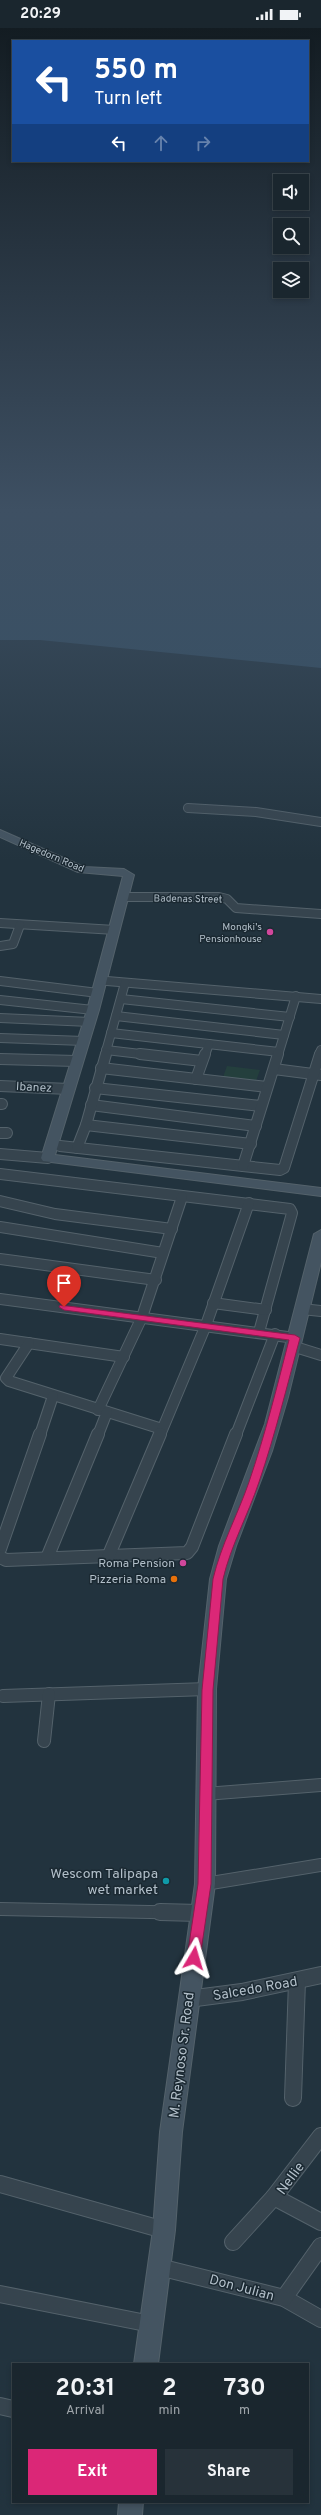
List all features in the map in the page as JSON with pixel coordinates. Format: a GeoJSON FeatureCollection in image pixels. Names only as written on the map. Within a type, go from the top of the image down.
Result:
{"type":"FeatureCollection","features":[{"type":"Feature","properties":{"kind":"street"},"geometry":{"type":"LineString","coordinates":[[188,808],[256,812],[321,822]]}},
{"type":"Feature","properties":{"kind":"street","name":"Hagedorn Road"},"geometry":{"type":"LineString","coordinates":[[0,833],[78,868],[124,872],[129,875],[123,897]]}},
{"type":"Feature","properties":{"kind":"street"},"geometry":{"type":"LineString","coordinates":[[48,1158],[76,1061],[90,1022],[123,897]]}},
{"type":"Feature","properties":{"kind":"street","name":"Badenas Street"},"geometry":{"type":"LineString","coordinates":[[123,897],[219,897],[227,899],[236,908],[321,914]]}},
{"type":"Feature","properties":{"kind":"street"},"geometry":{"type":"LineString","coordinates":[[0,923],[115,930]]}},
{"type":"Feature","properties":{"kind":"street"},"geometry":{"type":"LineString","coordinates":[[0,946],[12,944],[20,924]]}},
{"type":"Feature","properties":{"kind":"street"},"geometry":{"type":"LineString","coordinates":[[0,981],[98,993]]}},
{"type":"Feature","properties":{"kind":"street"},"geometry":{"type":"LineString","coordinates":[[107,981],[321,999]]}},
{"type":"Feature","properties":{"kind":"street"},"geometry":{"type":"LineString","coordinates":[[77,1148],[86,1125],[100,1068],[125,983]]}},
{"type":"Feature","properties":{"kind":"street"},"geometry":{"type":"LineString","coordinates":[[244,1166],[261,1106],[296,996]]}},
{"type":"Feature","properties":{"kind":"street"},"geometry":{"type":"LineString","coordinates":[[121,999],[290,1017]]}},
{"type":"Feature","properties":{"kind":"street"},"geometry":{"type":"LineString","coordinates":[[0,1000],[93,1010]]}},
{"type":"Feature","properties":{"kind":"street"},"geometry":{"type":"LineString","coordinates":[[116,1016],[284,1035]]}},
{"type":"Feature","properties":{"kind":"street"},"geometry":{"type":"LineString","coordinates":[[0,1018],[90,1022]]}},
{"type":"Feature","properties":{"kind":"street"},"geometry":{"type":"LineString","coordinates":[[111,1033],[279,1052]]}},
{"type":"Feature","properties":{"kind":"street"},"geometry":{"type":"LineString","coordinates":[[0,1038],[84,1041]]}},
{"type":"Feature","properties":{"kind":"street"},"geometry":{"type":"LineString","coordinates":[[196,1079],[209,1044]]}},
{"type":"Feature","properties":{"kind":"street"},"geometry":{"type":"LineString","coordinates":[[106,1050],[202,1061]]}},
{"type":"Feature","properties":{"kind":"street"},"geometry":{"type":"LineString","coordinates":[[60,1146],[244,1166],[268,1170],[284,1168],[317,1074],[321,1050]]}},
{"type":"Feature","properties":{"kind":"street"},"geometry":{"type":"LineString","coordinates":[[0,1059],[76,1061]]}},
{"type":"Feature","properties":{"kind":"street"},"geometry":{"type":"LineString","coordinates":[[100,1068],[267,1087]]}},
{"type":"Feature","properties":{"kind":"street"},"geometry":{"type":"LineString","coordinates":[[274,1069],[317,1074]]}},
{"type":"Feature","properties":{"kind":"street","name":"Ibanez"},"geometry":{"type":"LineString","coordinates":[[0,1086],[69,1089]]}},
{"type":"Feature","properties":{"kind":"street"},"geometry":{"type":"LineString","coordinates":[[95,1088],[261,1106]]}},
{"type":"Feature","properties":{"kind":"street"},"geometry":{"type":"LineString","coordinates":[[91,1105],[256,1126]]}},
{"type":"Feature","properties":{"kind":"street"},"geometry":{"type":"LineString","coordinates":[[86,1125],[251,1144]]}},
{"type":"Feature","properties":{"kind":"street"},"geometry":{"type":"LineString","coordinates":[[0,1154],[48,1158],[321,1192]]}},
{"type":"Feature","properties":{"kind":"street"},"geometry":{"type":"LineString","coordinates":[[0,1174],[182,1197],[287,1208],[292,1213],[259,1332]]}},
{"type":"Feature","properties":{"kind":"street"},"geometry":{"type":"LineString","coordinates":[[47,1558],[102,1411],[156,1280],[163,1253],[182,1197]]}},
{"type":"Feature","properties":{"kind":"street"},"geometry":{"type":"LineString","coordinates":[[0,1201],[50,1213],[172,1229]]}},
{"type":"Feature","properties":{"kind":"street"},"geometry":{"type":"LineString","coordinates":[[108,1557],[206,1325],[249,1204]]}},
{"type":"Feature","properties":{"kind":"street"},"geometry":{"type":"LineString","coordinates":[[0,1227],[163,1253]]}},
{"type":"Feature","properties":{"kind":"street","name":"M. Reynoso Sr. Road"},"geometry":{"type":"LineString","coordinates":[[146,2363],[150,2324],[164,2230],[171,2132],[188,1999],[205,1884],[207,1690],[215,1602],[222,1563],[254,1483],[321,1234]]}},
{"type":"Feature","properties":{"kind":"street"},"geometry":{"type":"LineString","coordinates":[[0,1259],[17,1263],[156,1280]]}},
{"type":"Feature","properties":{"kind":"street"},"geometry":{"type":"LineString","coordinates":[[0,1299],[274,1334],[321,1355]]}},
{"type":"Feature","properties":{"kind":"street"},"geometry":{"type":"LineString","coordinates":[[213,1303],[266,1310]]}},
{"type":"Feature","properties":{"kind":"street"},"geometry":{"type":"LineString","coordinates":[[302,1309],[321,1311]]}},
{"type":"Feature","properties":{"kind":"street"},"geometry":{"type":"LineString","coordinates":[[0,1557],[6,1560],[108,1557],[183,1554],[189,1551],[274,1334]]}},
{"type":"Feature","properties":{"kind":"street"},"geometry":{"type":"LineString","coordinates":[[0,1339],[124,1357]]}},
{"type":"Feature","properties":{"kind":"street"},"geometry":{"type":"LineString","coordinates":[[29,1343],[8,1372],[6,1378],[9,1381],[162,1429]]}},
{"type":"Feature","properties":{"kind":"street"},"geometry":{"type":"LineString","coordinates":[[0,1549],[53,1396]]}},
{"type":"Feature","properties":{"kind":"street"},"geometry":{"type":"LineString","coordinates":[[3,1696],[207,1690]]}},
{"type":"Feature","properties":{"kind":"street"},"geometry":{"type":"LineString","coordinates":[[44,1741],[49,1694]]}},
{"type":"Feature","properties":{"kind":"street"},"geometry":{"type":"LineString","coordinates":[[205,1794],[321,1785]]}},
{"type":"Feature","properties":{"kind":"street"},"geometry":{"type":"LineString","coordinates":[[205,1884],[321,1865]]}},
{"type":"Feature","properties":{"kind":"street"},"geometry":{"type":"LineString","coordinates":[[0,1909],[200,1913]]}},
{"type":"Feature","properties":{"kind":"street","name":"Salcedo Road"},"geometry":{"type":"LineString","coordinates":[[188,1999],[297,1981],[321,1975]]}},
{"type":"Feature","properties":{"kind":"street"},"geometry":{"type":"LineString","coordinates":[[293,2098],[297,1981]]}},
{"type":"Feature","properties":{"kind":"street","name":"Nellie"},"geometry":{"type":"LineString","coordinates":[[321,2136],[274,2197],[321,2222]]}},
{"type":"Feature","properties":{"kind":"street"},"geometry":{"type":"LineString","coordinates":[[0,2184],[164,2230]]}},
{"type":"Feature","properties":{"kind":"street"},"geometry":{"type":"LineString","coordinates":[[233,2242],[274,2197]]}},
{"type":"Feature","properties":{"kind":"street"},"geometry":{"type":"LineString","coordinates":[[284,2298],[321,2246]]}},
{"type":"Feature","properties":{"kind":"street","name":"Don Julian"},"geometry":{"type":"LineString","coordinates":[[159,2267],[194,2274],[284,2298],[321,2319]]}},
{"type":"Feature","properties":{"kind":"street"},"geometry":{"type":"LineString","coordinates":[[0,2294],[150,2324]]}},
{"type":"Feature","properties":{"kind":"street"},"geometry":{"type":"LineString","coordinates":[[0,2406],[12,2409]]}},
{"type":"Feature","properties":{"kind":"green space"},"geometry":{"type":"Polygon","coordinates":[[[227,1066],[260,1070],[256,1081],[223,1077],[227,1066]]]}},
{"type":"Feature","properties":{"kind":"water"},"geometry":{"type":"Polygon","coordinates":[[[0,629],[321,629],[321,668],[40,640],[0,640],[0,629]]]}},
{"type":"Feature","properties":{"kind":"place","name":"Mongki's Pensionhouse"},"geometry":{"type":"Point","coordinates":[270,932]}},
{"type":"Feature","properties":{"kind":"place","name":"Roma Pension"},"geometry":{"type":"Point","coordinates":[183,1563]}},
{"type":"Feature","properties":{"kind":"place","name":"Pizzeria Roma"},"geometry":{"type":"Point","coordinates":[174,1579]}},
{"type":"Feature","properties":{"kind":"place","name":"Wescom Talipapa wet market"},"geometry":{"type":"Point","coordinates":[166,1881]}},
{"type":"Feature","properties":{"kind":"route"},"geometry":{"type":"LineString","coordinates":[[64,1307],[295,1338],[254,1483],[222,1563],[218,1579],[207,1690],[204,1843],[205,1884],[194,1958]]}}]}
